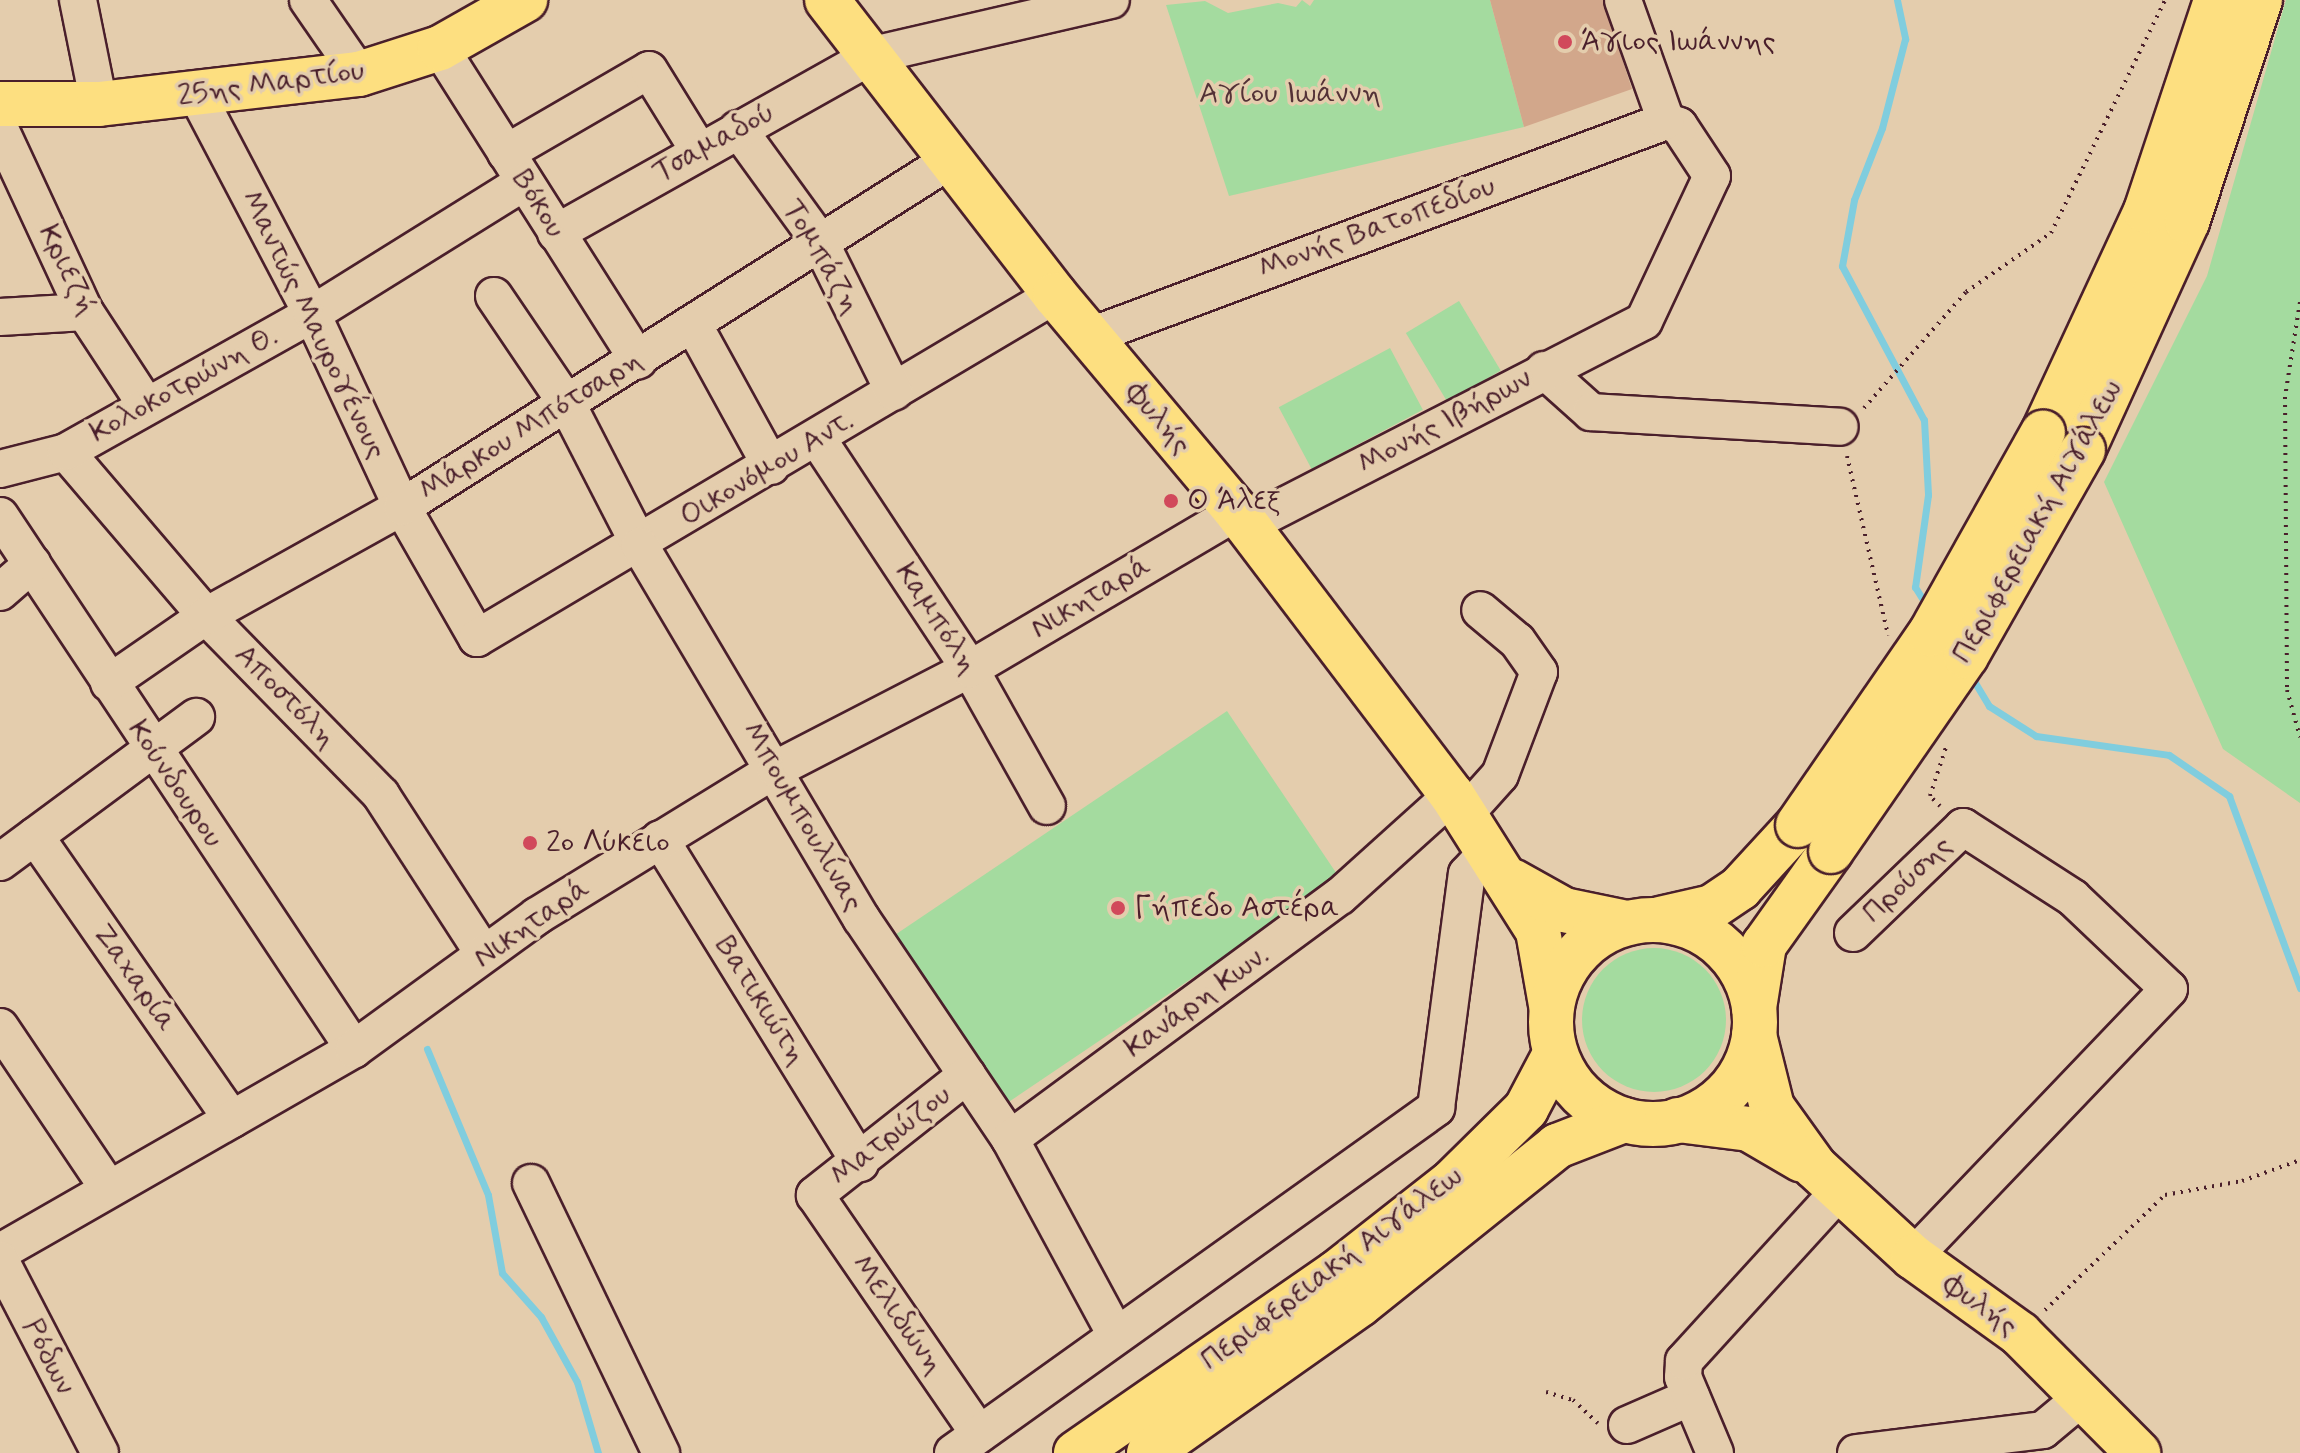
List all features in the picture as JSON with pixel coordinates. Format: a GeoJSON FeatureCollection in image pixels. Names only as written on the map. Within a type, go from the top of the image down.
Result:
{"type":"FeatureCollection","features":[{"type":"Feature","properties":{"kind":"main road","name":"25ης Μαρτίου"},"geometry":{"type":"LineString","coordinates":[[0,104],[99,104],[359,74],[440,48],[525,0]]}},
{"type":"Feature","properties":{"kind":"main road","name":"Φυλής"},"geometry":{"type":"LineString","coordinates":[[827,0],[873,55],[949,161],[1088,337],[1242,518],[1458,805],[1501,865],[1538,931],[1551,1005]]}},
{"type":"Feature","properties":{"kind":"main road","name":"Περιφερειακή Αιγάλεω"},"geometry":{"type":"LineString","coordinates":[[1754,1022],[1764,945],[1814,838],[2043,433],[2146,211],[2216,0]]}},
{"type":"Feature","properties":{"kind":"main road","name":"Περιφερειακή Αιγάλεω"},"geometry":{"type":"LineString","coordinates":[[1643,921],[1712,907],[1814,838],[1966,656],[2083,450],[2187,222],[2260,0]]}},
{"type":"Feature","properties":{"kind":"main road","name":"Φυλής"},"geometry":{"type":"LineString","coordinates":[[1501,865],[1564,910],[1643,921]]}},
{"type":"Feature","properties":{"kind":"main road"},"geometry":{"type":"LineString","coordinates":[[1643,921],[1694,928],[1723,947],[1744,975],[1754,1022],[1729,1089],[1678,1120],[1624,1120],[1594,1106],[1570,1084],[1555,1054],[1551,1005],[1573,959],[1591,940],[1643,921]]}},
{"type":"Feature","properties":{"kind":"main road","name":"Φυλής"},"geometry":{"type":"LineString","coordinates":[[1754,1022],[1772,1107],[1827,1179]]}},
{"type":"Feature","properties":{"kind":"main road","name":"Περιφερειακή Αιγάλεω"},"geometry":{"type":"LineString","coordinates":[[1076,1453],[1336,1273],[1452,1182],[1526,1109],[1555,1054]]}},
{"type":"Feature","properties":{"kind":"main road","name":"Περιφερειακή Αιγάλεω"},"geometry":{"type":"LineString","coordinates":[[1149,1453],[1360,1304],[1557,1146],[1624,1120]]}},
{"type":"Feature","properties":{"kind":"main road","name":"Φυλής"},"geometry":{"type":"LineString","coordinates":[[1678,1120],[1749,1129],[1827,1179],[1913,1257],[2020,1334],[2085,1395],[2138,1453]]}},
{"type":"Feature","properties":{"kind":"street"},"geometry":{"type":"LineString","coordinates":[[78,0],[99,104]]}},
{"type":"Feature","properties":{"kind":"street"},"geometry":{"type":"LineString","coordinates":[[308,0],[359,74]]}},
{"type":"Feature","properties":{"kind":"street"},"geometry":{"type":"LineString","coordinates":[[873,55],[1111,0]]}},
{"type":"Feature","properties":{"kind":"street"},"geometry":{"type":"LineString","coordinates":[[1623,0],[1666,121]]}},
{"type":"Feature","properties":{"kind":"street","name":"Βόκου"},"geometry":{"type":"LineString","coordinates":[[440,48],[638,360]]}},
{"type":"Feature","properties":{"kind":"street","name":"Τσαμαδού"},"geometry":{"type":"LineString","coordinates":[[556,233],[873,55]]}},
{"type":"Feature","properties":{"kind":"street","name":"Κολοκοτρώνη Θ."},"geometry":{"type":"LineString","coordinates":[[0,469],[66,452],[312,314],[649,70],[699,151]]}},
{"type":"Feature","properties":{"kind":"street","name":"Μαντώς Μαυρογένους"},"geometry":{"type":"LineString","coordinates":[[197,95],[312,314],[402,507],[477,638]]}},
{"type":"Feature","properties":{"kind":"street","name":"Μονής Ιβήρων"},"geometry":{"type":"LineString","coordinates":[[1242,518],[1644,321],[1712,176],[1679,126],[1666,121]]}},
{"type":"Feature","properties":{"kind":"street","name":"Μονής Βατοπεδίου"},"geometry":{"type":"LineString","coordinates":[[1088,337],[1666,121]]}},
{"type":"Feature","properties":{"kind":"street","name":"Κριεζή"},"geometry":{"type":"LineString","coordinates":[[0,129],[85,312],[146,405]]}},
{"type":"Feature","properties":{"kind":"street","name":"Τομπάζη"},"geometry":{"type":"LineString","coordinates":[[738,129],[820,242],[894,392]]}},
{"type":"Feature","properties":{"kind":"street","name":"Μάρκου Μπότσαρη"},"geometry":{"type":"LineString","coordinates":[[109,683],[206,616],[402,507],[949,161]]}},
{"type":"Feature","properties":{"kind":"street","name":"Οικονόμου Αντ."},"geometry":{"type":"LineString","coordinates":[[477,638],[640,546],[1055,295]]}},
{"type":"Feature","properties":{"kind":"street","name":"Μπουμπουλίνας"},"geometry":{"type":"LineString","coordinates":[[494,296],[567,404],[640,546],[776,769],[861,918],[1010,1139],[1116,1335]]}},
{"type":"Feature","properties":{"kind":"street"},"geometry":{"type":"LineString","coordinates":[[0,317],[85,312]]}},
{"type":"Feature","properties":{"kind":"street"},"geometry":{"type":"LineString","coordinates":[[693,324],[771,466]]}},
{"type":"Feature","properties":{"kind":"street"},"geometry":{"type":"LineString","coordinates":[[1544,370],[1591,412],[1840,427]]}},
{"type":"Feature","properties":{"kind":"street","name":"Καμπόλη"},"geometry":{"type":"LineString","coordinates":[[817,438],[970,669],[1047,806]]}},
{"type":"Feature","properties":{"kind":"street","name":"Αποστόλη"},"geometry":{"type":"LineString","coordinates":[[66,452],[206,616],[381,795],[484,954]]}},
{"type":"Feature","properties":{"kind":"street","name":"Κούνδουρου"},"geometry":{"type":"LineString","coordinates":[[0,516],[153,751],[354,1049]]}},
{"type":"Feature","properties":{"kind":"street","name":"Νικηταρά"},"geometry":{"type":"LineString","coordinates":[[0,1252],[354,1049],[484,954],[660,839],[776,769],[970,669],[1242,518]]}},
{"type":"Feature","properties":{"kind":"street"},"geometry":{"type":"LineString","coordinates":[[0,592],[32,564]]}},
{"type":"Feature","properties":{"kind":"street","name":"Κανάρη Κων."},"geometry":{"type":"LineString","coordinates":[[1010,1139],[1500,775],[1539,672],[1480,610]]}},
{"type":"Feature","properties":{"kind":"street"},"geometry":{"type":"LineString","coordinates":[[0,862],[196,717]]}},
{"type":"Feature","properties":{"kind":"street","name":"Προύσης"},"geometry":{"type":"LineString","coordinates":[[1853,933],[1963,827],[2073,898],[2169,989],[1913,1257]]}},
{"type":"Feature","properties":{"kind":"street","name":"Ζαχαρία"},"geometry":{"type":"LineString","coordinates":[[35,836],[232,1119]]}},
{"type":"Feature","properties":{"kind":"street","name":"Βατικιώτη"},"geometry":{"type":"LineString","coordinates":[[660,839],[860,1163]]}},
{"type":"Feature","properties":{"kind":"street"},"geometry":{"type":"LineString","coordinates":[[966,1444],[1436,1108],[1467,874],[1501,865]]}},
{"type":"Feature","properties":{"kind":"street"},"geometry":{"type":"LineString","coordinates":[[0,1027],[109,1189]]}},
{"type":"Feature","properties":{"kind":"street","name":"Ματρώζου"},"geometry":{"type":"LineString","coordinates":[[815,1195],[860,1163],[967,1075]]}},
{"type":"Feature","properties":{"kind":"street"},"geometry":{"type":"LineString","coordinates":[[1715,1453],[1683,1377],[1692,1346],[1827,1179]]}},
{"type":"Feature","properties":{"kind":"street"},"geometry":{"type":"LineString","coordinates":[[531,1183],[661,1453]]}},
{"type":"Feature","properties":{"kind":"street","name":"Μελιδώνη"},"geometry":{"type":"LineString","coordinates":[[815,1195],[966,1444]]}},
{"type":"Feature","properties":{"kind":"street","name":"Ρόδων"},"geometry":{"type":"LineString","coordinates":[[0,1260],[100,1453]]}},
{"type":"Feature","properties":{"kind":"street"},"geometry":{"type":"LineString","coordinates":[[1856,1453],[1920,1440],[2043,1430],[2085,1395]]}},
{"type":"Feature","properties":{"kind":"street"},"geometry":{"type":"LineString","coordinates":[[1627,1425],[1691,1397]]}},
{"type":"Feature","properties":{"kind":"path"},"geometry":{"type":"LineString","coordinates":[[1840,427],[1896,376],[1966,292],[2051,233],[2165,0]]}},
{"type":"Feature","properties":{"kind":"path"},"geometry":{"type":"LineString","coordinates":[[2300,302],[2285,397],[2287,690],[2300,737]]}},
{"type":"Feature","properties":{"kind":"path"},"geometry":{"type":"LineString","coordinates":[[2020,1334],[2165,1195],[2242,1181],[2300,1160]]}},
{"type":"Feature","properties":{"kind":"path"},"geometry":{"type":"LineString","coordinates":[[1546,1392],[1573,1400],[1603,1427],[1627,1425]]}},
{"type":"Feature","properties":{"kind":"green space","name":"Αγίου Ιωάννη"},"geometry":{"type":"Polygon","coordinates":[[[1302,0],[1310,6],[1314,0],[1490,0],[1524,127],[1229,196],[1166,5],[1205,1],[1228,13],[1278,3],[1296,7],[1302,0]]]}},
{"type":"Feature","properties":{"kind":"green space"},"geometry":{"type":"Polygon","coordinates":[[[2286,0],[2300,0],[2300,803],[2223,749],[2104,482],[2207,276],[2286,0]]]}},
{"type":"Feature","properties":{"kind":"green space"},"geometry":{"type":"Polygon","coordinates":[[[1459,301],[1501,370],[1448,402],[1406,333],[1459,301]]]}},
{"type":"Feature","properties":{"kind":"green space"},"geometry":{"type":"Polygon","coordinates":[[[1390,348],[1423,410],[1312,469],[1279,407],[1390,348]]]}},
{"type":"Feature","properties":{"kind":"green space","name":"Γήπεδο Αστέρα"},"geometry":{"type":"Polygon","coordinates":[[[1227,711],[1340,878],[1007,1103],[894,936],[1227,711]]]}},
{"type":"Feature","properties":{"kind":"green space"},"geometry":{"type":"Polygon","coordinates":[[[1654,948],[1681,954],[1705,969],[1720,993],[1726,1020],[1720,1047],[1705,1071],[1681,1086],[1654,1092],[1627,1086],[1603,1071],[1588,1047],[1582,1020],[1588,993],[1603,969],[1627,954],[1654,948]]]}},
{"type":"Feature","properties":{"kind":"building","name":"Άγιος Ιωάννης"},"geometry":{"type":"Polygon","coordinates":[[[1490,0],[1603,0],[1632,89],[1524,127],[1490,0]]]}},
{"type":"Feature","properties":{"kind":"waterway"},"geometry":{"type":"LineString","coordinates":[[1897,0],[1905,39],[1882,128],[1854,200],[1842,266],[1924,420],[1928,495],[1915,587],[1928,608]]}},
{"type":"Feature","properties":{"kind":"waterway"},"geometry":{"type":"LineString","coordinates":[[1971,676],[1989,706],[2036,736],[2169,755],[2229,796],[2300,988]]}},
{"type":"Feature","properties":{"kind":"waterway"},"geometry":{"type":"LineString","coordinates":[[427,1049],[488,1195],[502,1273],[541,1317],[577,1382],[598,1453]]}},
{"type":"Feature","properties":{"kind":"place","name":"Άγιος Ιωάννης"},"geometry":{"type":"Point","coordinates":[1565,42]}},
{"type":"Feature","properties":{"kind":"place","name":"Ο Άλεξ"},"geometry":{"type":"Point","coordinates":[1171,501]}},
{"type":"Feature","properties":{"kind":"place","name":"2ο Λύκειο"},"geometry":{"type":"Point","coordinates":[530,843]}},
{"type":"Feature","properties":{"kind":"place","name":"Γήπεδο Αστέρα"},"geometry":{"type":"Point","coordinates":[1118,908]}}]}
